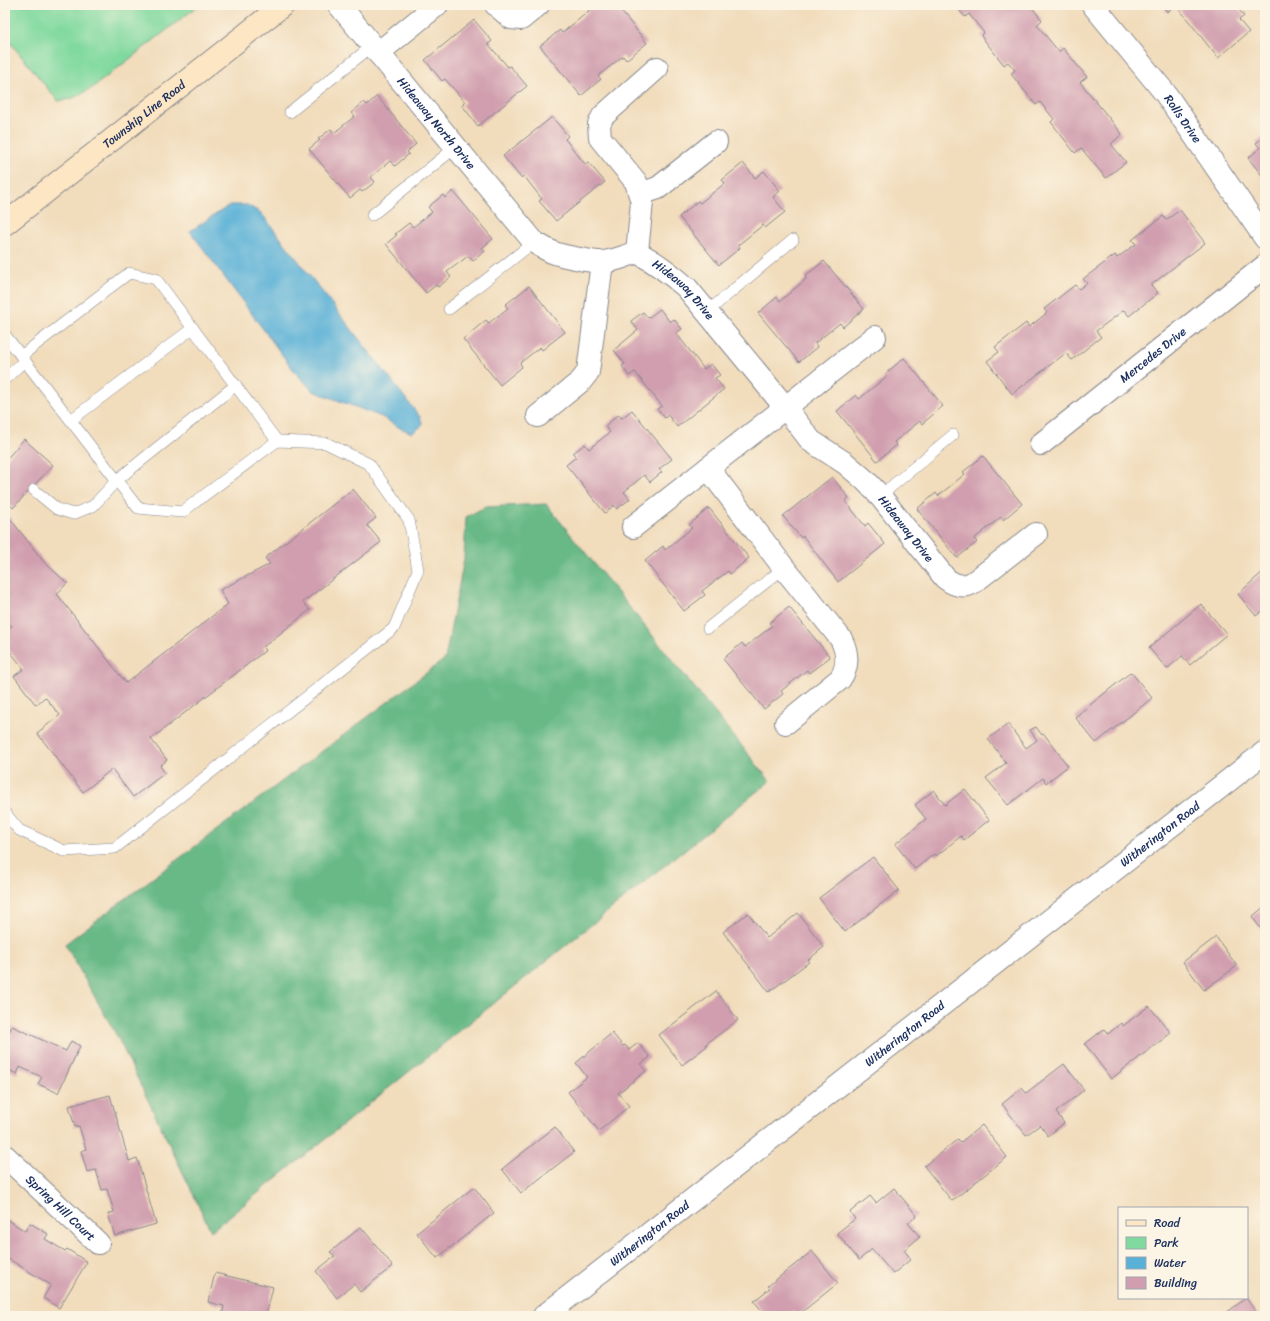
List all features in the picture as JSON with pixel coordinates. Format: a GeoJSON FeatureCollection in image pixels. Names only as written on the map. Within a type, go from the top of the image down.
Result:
{"type":"FeatureCollection","features":[{"type":"Feature","properties":{"kind":"main road","name":"Township Line Road"},"geometry":{"type":"LineString","coordinates":[[5,224],[283,5]]}},
{"type":"Feature","properties":{"kind":"street","name":"Hideaway North Drive"},"geometry":{"type":"LineString","coordinates":[[339,5],[534,242],[552,253],[602,262]]}},
{"type":"Feature","properties":{"kind":"street"},"geometry":{"type":"LineString","coordinates":[[375,49],[437,5]]}},
{"type":"Feature","properties":{"kind":"street"},"geometry":{"type":"LineString","coordinates":[[496,5],[511,18],[521,19],[538,5]]}},
{"type":"Feature","properties":{"kind":"street","name":"Rolls Drive"},"geometry":{"type":"LineString","coordinates":[[1093,5],[1165,93],[1265,238]]}},
{"type":"Feature","properties":{"kind":"street"},"geometry":{"type":"LineString","coordinates":[[538,416],[581,381],[588,372],[602,262],[618,259],[637,252],[642,202],[640,194],[636,182],[600,138],[599,124],[603,116],[657,68]]}},
{"type":"Feature","properties":{"kind":"street"},"geometry":{"type":"LineString","coordinates":[[640,194],[658,188],[716,142]]}},
{"type":"Feature","properties":{"kind":"street","name":"Hideaway Drive"},"geometry":{"type":"LineString","coordinates":[[637,252],[655,262],[687,288],[785,407],[811,441],[845,463],[866,481],[880,496],[945,578],[951,583],[963,586],[974,582],[1036,534]]}},
{"type":"Feature","properties":{"kind":"street","name":"Mercedes Drive"},"geometry":{"type":"LineString","coordinates":[[1041,444],[1265,266]]}},
{"type":"Feature","properties":{"kind":"street"},"geometry":{"type":"LineString","coordinates":[[633,527],[875,337]]}},
{"type":"Feature","properties":{"kind":"street"},"geometry":{"type":"LineString","coordinates":[[708,468],[784,568],[841,639],[846,649],[847,666],[845,672],[836,683],[786,723]]}},
{"type":"Feature","properties":{"kind":"street","name":"Witherington Road"},"geometry":{"type":"LineString","coordinates":[[544,1316],[1265,752]]}},
{"type":"Feature","properties":{"kind":"street","name":"Spring Hill Court"},"geometry":{"type":"LineString","coordinates":[[5,1156],[98,1243]]}},
{"type":"Feature","properties":{"kind":"lane"},"geometry":{"type":"LineString","coordinates":[[290,112],[375,49]]}},
{"type":"Feature","properties":{"kind":"lane"},"geometry":{"type":"LineString","coordinates":[[372,215],[456,147]]}},
{"type":"Feature","properties":{"kind":"lane"},"geometry":{"type":"LineString","coordinates":[[707,312],[793,240]]}},
{"type":"Feature","properties":{"kind":"lane"},"geometry":{"type":"LineString","coordinates":[[449,310],[534,242]]}},
{"type":"Feature","properties":{"kind":"lane"},"geometry":{"type":"LineString","coordinates":[[5,379],[23,358],[129,273],[156,279],[277,441]]}},
{"type":"Feature","properties":{"kind":"lane"},"geometry":{"type":"LineString","coordinates":[[71,420],[193,328]]}},
{"type":"Feature","properties":{"kind":"lane"},"geometry":{"type":"LineString","coordinates":[[5,335],[138,508],[182,512],[277,441],[326,443],[369,464],[409,520],[418,570],[394,628],[115,848],[64,851],[19,830],[5,813]]}},
{"type":"Feature","properties":{"kind":"lane"},"geometry":{"type":"LineString","coordinates":[[34,490],[57,509],[73,514],[93,506],[117,480],[236,385]]}},
{"type":"Feature","properties":{"kind":"lane"},"geometry":{"type":"LineString","coordinates":[[880,496],[953,435]]}},
{"type":"Feature","properties":{"kind":"lane"},"geometry":{"type":"LineString","coordinates":[[708,628],[784,568]]}},
{"type":"Feature","properties":{"kind":"green space"},"geometry":{"type":"Polygon","coordinates":[[[5,5],[199,5],[92,88],[71,99],[58,101],[5,36],[5,5]]]}},
{"type":"Feature","properties":{"kind":"green space"},"geometry":{"type":"Polygon","coordinates":[[[546,504],[770,781],[211,1231],[118,1038],[65,944],[445,659],[464,559],[466,517],[485,507],[546,504]]]}},
{"type":"Feature","properties":{"kind":"water"},"geometry":{"type":"Polygon","coordinates":[[[230,205],[247,205],[261,213],[420,417],[423,425],[412,433],[400,428],[382,417],[313,391],[295,372],[190,231],[230,205]]]}},
{"type":"Feature","properties":{"kind":"building"},"geometry":{"type":"Polygon","coordinates":[[[591,5],[616,5],[647,43],[626,60],[623,56],[598,76],[601,79],[581,96],[540,46],[560,30],[562,33],[589,11],[587,8],[591,5]]]}},
{"type":"Feature","properties":{"kind":"building"},"geometry":{"type":"Polygon","coordinates":[[[955,5],[1030,5],[1042,20],[1037,25],[1059,52],[1063,48],[1087,77],[1080,82],[1122,134],[1111,144],[1126,162],[1106,178],[1081,148],[1075,153],[1051,122],[1054,119],[1040,102],[1036,105],[1011,74],[1015,70],[1008,62],[1004,65],[981,36],[984,33],[969,14],[965,17],[955,5]]]}},
{"type":"Feature","properties":{"kind":"building"},"geometry":{"type":"Polygon","coordinates":[[[1162,5],[1176,5],[1167,12],[1162,5]]]}},
{"type":"Feature","properties":{"kind":"building"},"geometry":{"type":"Polygon","coordinates":[[[1176,5],[1235,5],[1244,16],[1239,20],[1249,32],[1218,58],[1176,5]]]}},
{"type":"Feature","properties":{"kind":"building"},"geometry":{"type":"Polygon","coordinates":[[[474,20],[492,41],[488,44],[527,86],[478,126],[462,105],[465,102],[445,79],[442,81],[425,60],[474,20]]]}},
{"type":"Feature","properties":{"kind":"building"},"geometry":{"type":"Polygon","coordinates":[[[377,96],[416,144],[407,152],[409,154],[395,166],[390,161],[371,177],[375,182],[362,192],[360,190],[350,198],[309,149],[320,140],[318,139],[331,129],[334,133],[355,116],[351,113],[364,102],[367,105],[377,96]]]}},
{"type":"Feature","properties":{"kind":"building"},"geometry":{"type":"Polygon","coordinates":[[[552,117],[568,136],[565,139],[585,164],[588,162],[605,182],[556,221],[539,201],[542,199],[524,176],[521,178],[503,156],[552,117]]]}},
{"type":"Feature","properties":{"kind":"building"},"geometry":{"type":"Polygon","coordinates":[[[1265,136],[1265,179],[1248,158],[1260,148],[1256,143],[1265,136]]]}},
{"type":"Feature","properties":{"kind":"building"},"geometry":{"type":"Polygon","coordinates":[[[743,163],[755,178],[764,171],[780,191],[773,197],[785,212],[765,228],[763,225],[738,245],[740,248],[719,265],[679,217],[698,201],[700,203],[725,183],[722,180],[743,163]]]}},
{"type":"Feature","properties":{"kind":"building"},"geometry":{"type":"Polygon","coordinates":[[[453,191],[493,239],[482,248],[485,251],[473,261],[468,256],[447,272],[451,277],[438,287],[436,285],[426,293],[386,244],[397,235],[395,234],[409,223],[413,227],[432,212],[428,207],[443,195],[445,198],[453,191]]]}},
{"type":"Feature","properties":{"kind":"building"},"geometry":{"type":"Polygon","coordinates":[[[1180,210],[1205,243],[1151,285],[1158,293],[1129,316],[1124,310],[1096,331],[1101,337],[1072,360],[1066,353],[1012,394],[987,361],[999,352],[995,347],[1026,323],[1029,327],[1047,313],[1044,309],[1075,285],[1079,289],[1087,283],[1083,279],[1115,255],[1117,258],[1136,244],[1132,240],[1163,216],[1166,220],[1180,210]]]}},
{"type":"Feature","properties":{"kind":"building"},"geometry":{"type":"Polygon","coordinates":[[[824,261],[864,309],[843,327],[840,323],[815,343],[817,347],[799,362],[758,313],[777,297],[780,301],[806,279],[805,276],[824,261]]]}},
{"type":"Feature","properties":{"kind":"building"},"geometry":{"type":"Polygon","coordinates":[[[529,286],[565,332],[542,350],[540,347],[520,363],[522,367],[500,385],[463,339],[486,320],[489,323],[508,308],[505,305],[529,286]]]}},
{"type":"Feature","properties":{"kind":"building"},"geometry":{"type":"Polygon","coordinates":[[[660,309],[670,322],[674,319],[682,329],[676,333],[704,369],[711,364],[720,375],[715,378],[724,389],[677,427],[668,415],[665,418],[657,409],[662,406],[635,372],[629,376],[622,366],[625,364],[614,350],[638,330],[631,321],[643,312],[648,318],[660,309]]]}},
{"type":"Feature","properties":{"kind":"building"},"geometry":{"type":"Polygon","coordinates":[[[904,358],[943,406],[922,424],[920,421],[894,442],[897,445],[877,461],[837,411],[856,395],[859,399],[887,376],[885,374],[904,358]]]}},
{"type":"Feature","properties":{"kind":"building"},"geometry":{"type":"Polygon","coordinates":[[[632,410],[672,459],[659,469],[662,472],[650,482],[644,475],[624,492],[630,499],[617,509],[614,505],[605,513],[566,465],[576,457],[573,453],[585,444],[589,449],[610,432],[605,426],[618,415],[622,418],[632,410]]]}},
{"type":"Feature","properties":{"kind":"building"},"geometry":{"type":"Polygon","coordinates":[[[24,439],[53,465],[13,508],[8,503],[5,507],[5,461],[24,439]]]}},
{"type":"Feature","properties":{"kind":"building"},"geometry":{"type":"Polygon","coordinates":[[[983,456],[1022,504],[1003,520],[1001,517],[974,539],[977,542],[957,558],[917,509],[936,493],[938,496],[965,474],[963,472],[983,456]]]}},
{"type":"Feature","properties":{"kind":"building"},"geometry":{"type":"Polygon","coordinates":[[[832,477],[849,498],[845,501],[865,526],[868,523],[885,544],[838,582],[803,536],[801,538],[783,516],[832,477]]]}},
{"type":"Feature","properties":{"kind":"building"},"geometry":{"type":"Polygon","coordinates":[[[353,489],[376,518],[367,525],[381,542],[303,602],[310,610],[263,647],[266,650],[151,739],[167,760],[160,766],[165,773],[133,797],[112,769],[83,792],[37,733],[60,715],[45,697],[36,705],[14,676],[24,669],[5,645],[5,631],[12,626],[5,618],[5,512],[44,562],[67,583],[57,594],[126,683],[228,604],[220,590],[270,564],[265,558],[353,489]]]}},
{"type":"Feature","properties":{"kind":"building"},"geometry":{"type":"Polygon","coordinates":[[[709,508],[749,558],[730,574],[728,571],[702,591],[705,595],[684,611],[645,561],[663,546],[665,550],[692,528],[689,525],[709,508]]]}},
{"type":"Feature","properties":{"kind":"building"},"geometry":{"type":"Polygon","coordinates":[[[1265,570],[1265,609],[1256,616],[1238,594],[1265,570]]]}},
{"type":"Feature","properties":{"kind":"building"},"geometry":{"type":"Polygon","coordinates":[[[1201,604],[1227,634],[1190,665],[1182,656],[1167,669],[1149,648],[1201,604]]]}},
{"type":"Feature","properties":{"kind":"building"},"geometry":{"type":"Polygon","coordinates":[[[789,607],[830,657],[809,673],[807,670],[781,691],[783,694],[764,709],[723,659],[742,643],[745,647],[772,626],[769,623],[789,607]]]}},
{"type":"Feature","properties":{"kind":"building"},"geometry":{"type":"Polygon","coordinates":[[[1131,672],[1152,698],[1096,743],[1075,717],[1131,672]]]}},
{"type":"Feature","properties":{"kind":"building"},"geometry":{"type":"Polygon","coordinates":[[[1008,724],[1026,748],[1037,740],[1030,730],[1036,727],[1042,735],[1044,734],[1068,766],[1046,783],[1043,778],[1008,805],[986,778],[1006,763],[988,739],[1008,724]]]}},
{"type":"Feature","properties":{"kind":"building"},"geometry":{"type":"Polygon","coordinates":[[[965,789],[989,820],[964,840],[961,836],[936,856],[934,854],[915,869],[895,844],[926,819],[915,805],[934,790],[945,805],[965,789]]]}},
{"type":"Feature","properties":{"kind":"building"},"geometry":{"type":"Polygon","coordinates":[[[873,857],[899,890],[845,932],[819,898],[873,857]]]}},
{"type":"Feature","properties":{"kind":"building"},"geometry":{"type":"Polygon","coordinates":[[[1265,906],[1265,934],[1252,917],[1265,906]]]}},
{"type":"Feature","properties":{"kind":"building"},"geometry":{"type":"Polygon","coordinates":[[[748,913],[767,938],[798,913],[824,947],[808,960],[809,962],[769,992],[723,932],[748,913]]]}},
{"type":"Feature","properties":{"kind":"building"},"geometry":{"type":"Polygon","coordinates":[[[1216,937],[1237,966],[1204,990],[1183,962],[1216,937]]]}},
{"type":"Feature","properties":{"kind":"building"},"geometry":{"type":"Polygon","coordinates":[[[716,991],[738,1020],[706,1044],[707,1046],[682,1065],[659,1035],[716,991]]]}},
{"type":"Feature","properties":{"kind":"building"},"geometry":{"type":"Polygon","coordinates":[[[1149,1006],[1171,1033],[1111,1079],[1085,1044],[1104,1029],[1108,1034],[1121,1023],[1123,1026],[1149,1006]]]}},
{"type":"Feature","properties":{"kind":"building"},"geometry":{"type":"Polygon","coordinates":[[[12,1026],[66,1051],[71,1041],[80,1046],[58,1093],[38,1084],[42,1077],[20,1067],[17,1074],[5,1068],[5,1030],[9,1032],[12,1026]]]}},
{"type":"Feature","properties":{"kind":"building"},"geometry":{"type":"Polygon","coordinates":[[[612,1033],[623,1046],[625,1045],[629,1050],[638,1043],[650,1057],[641,1064],[646,1071],[618,1093],[629,1106],[599,1131],[568,1092],[587,1077],[576,1063],[612,1033]]]}},
{"type":"Feature","properties":{"kind":"building"},"geometry":{"type":"Polygon","coordinates":[[[1064,1064],[1084,1090],[1056,1112],[1064,1123],[1048,1136],[1040,1125],[1026,1135],[1002,1104],[1022,1088],[1026,1093],[1064,1064]]]}},
{"type":"Feature","properties":{"kind":"building"},"geometry":{"type":"Polygon","coordinates":[[[110,1095],[129,1161],[137,1158],[156,1224],[115,1236],[108,1214],[114,1212],[107,1189],[102,1190],[96,1170],[87,1172],[81,1151],[86,1149],[79,1126],[75,1127],[69,1106],[110,1095]]]}},
{"type":"Feature","properties":{"kind":"building"},"geometry":{"type":"Polygon","coordinates":[[[982,1125],[1007,1157],[952,1201],[924,1166],[958,1139],[961,1142],[982,1125]]]}},
{"type":"Feature","properties":{"kind":"building"},"geometry":{"type":"Polygon","coordinates":[[[555,1127],[574,1152],[521,1193],[502,1169],[555,1127]]]}},
{"type":"Feature","properties":{"kind":"building"},"geometry":{"type":"Polygon","coordinates":[[[474,1187],[494,1213],[437,1258],[417,1233],[474,1187]]]}},
{"type":"Feature","properties":{"kind":"building"},"geometry":{"type":"Polygon","coordinates":[[[894,1188],[917,1216],[908,1223],[920,1237],[904,1250],[911,1259],[893,1274],[872,1249],[859,1260],[837,1233],[855,1219],[850,1212],[870,1196],[876,1203],[894,1188]]]}},
{"type":"Feature","properties":{"kind":"building"},"geometry":{"type":"Polygon","coordinates":[[[6,1219],[25,1231],[30,1223],[48,1234],[45,1239],[65,1251],[67,1249],[87,1262],[59,1308],[43,1298],[51,1285],[7,1258],[5,1262],[6,1219]]]}},
{"type":"Feature","properties":{"kind":"building"},"geometry":{"type":"Polygon","coordinates":[[[361,1227],[393,1266],[360,1292],[354,1284],[337,1298],[316,1271],[335,1256],[330,1252],[361,1227]]]}},
{"type":"Feature","properties":{"kind":"building"},"geometry":{"type":"Polygon","coordinates":[[[812,1251],[838,1283],[797,1316],[793,1311],[787,1316],[766,1316],[754,1301],[770,1288],[768,1286],[812,1251]]]}},
{"type":"Feature","properties":{"kind":"building"},"geometry":{"type":"Polygon","coordinates":[[[215,1273],[273,1287],[266,1316],[222,1316],[224,1306],[208,1302],[215,1273]]]}},
{"type":"Feature","properties":{"kind":"building"},"geometry":{"type":"Polygon","coordinates":[[[1247,1299],[1259,1316],[1222,1316],[1247,1299]]]}}]}
